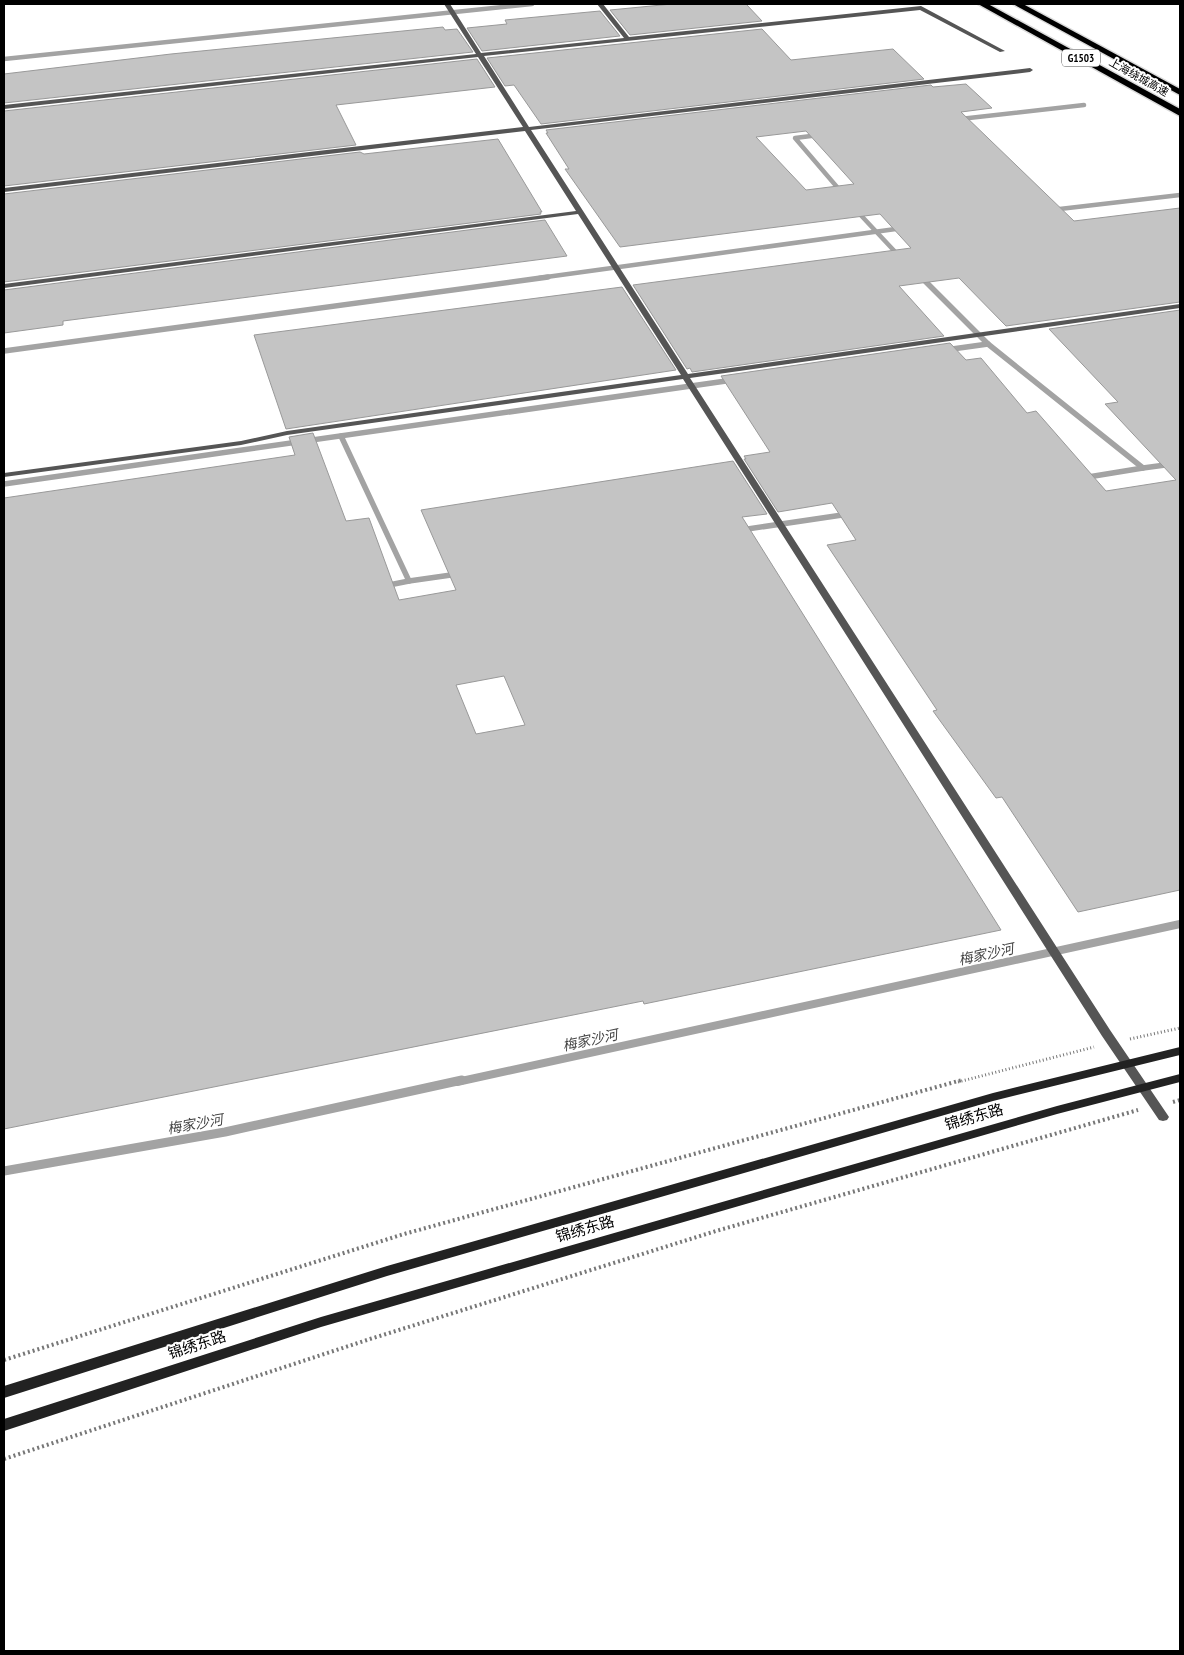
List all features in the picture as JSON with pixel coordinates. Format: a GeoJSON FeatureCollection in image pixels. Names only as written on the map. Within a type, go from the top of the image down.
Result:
{"type":"FeatureCollection","features":[{"type":"Feature","properties":{"kind":"highway","name":"上海绕城高速"},"geometry":{"type":"LineString","coordinates":[[982,4],[1180,113]]}},
{"type":"Feature","properties":{"kind":"highway","name":"上海绕城高速"},"geometry":{"type":"LineString","coordinates":[[1017,4],[1180,92]]}},
{"type":"Feature","properties":{"kind":"main road","name":"锦绣东路"},"geometry":{"type":"LineString","coordinates":[[4,1392],[397,1268],[993,1097],[1180,1051]]}},
{"type":"Feature","properties":{"kind":"main road","name":"锦绣东路"},"geometry":{"type":"LineString","coordinates":[[4,1425],[321,1322],[1056,1110],[1180,1078]]}},
{"type":"Feature","properties":{"kind":"lane"},"geometry":{"type":"LineString","coordinates":[[447,4],[1112,1043],[1163,1117]]}},
{"type":"Feature","properties":{"kind":"lane"},"geometry":{"type":"LineString","coordinates":[[600,4],[628,39]]}},
{"type":"Feature","properties":{"kind":"lane"},"geometry":{"type":"LineString","coordinates":[[4,107],[921,8],[1002,51]]}},
{"type":"Feature","properties":{"kind":"lane"},"geometry":{"type":"LineString","coordinates":[[4,190],[1030,70]]}},
{"type":"Feature","properties":{"kind":"lane"},"geometry":{"type":"LineString","coordinates":[[4,286],[580,212]]}},
{"type":"Feature","properties":{"kind":"lane"},"geometry":{"type":"LineString","coordinates":[[4,475],[241,443],[287,433],[690,383],[972,336],[1180,306]]}},
{"type":"Feature","properties":{"kind":"path"},"geometry":{"type":"LineString","coordinates":[[4,1360],[404,1234],[1018,1065],[1180,1028]]}},
{"type":"Feature","properties":{"kind":"path"},"geometry":{"type":"LineString","coordinates":[[4,1459],[370,1339],[716,1231],[1116,1116],[1180,1100]]}},
{"type":"Feature","properties":{"kind":"building"},"geometry":{"type":"Polygon","coordinates":[[[672,4],[746,4],[762,21],[630,35],[610,10],[672,4]]]}},
{"type":"Feature","properties":{"kind":"building"},"geometry":{"type":"Polygon","coordinates":[[[600,11],[620,36],[482,51],[467,28],[507,24],[505,20],[600,11]]]}},
{"type":"Feature","properties":{"kind":"building"},"geometry":{"type":"Polygon","coordinates":[[[443,27],[445,30],[457,29],[473,52],[4,103],[4,74],[171,54],[443,27]]]}},
{"type":"Feature","properties":{"kind":"building"},"geometry":{"type":"Polygon","coordinates":[[[762,29],[791,60],[893,49],[924,79],[541,124],[514,85],[505,86],[487,58],[762,29]]]}},
{"type":"Feature","properties":{"kind":"building"},"geometry":{"type":"Polygon","coordinates":[[[477,59],[495,87],[336,105],[356,145],[4,186],[4,111],[477,59]]]}},
{"type":"Feature","properties":{"kind":"building"},"geometry":{"type":"Polygon","coordinates":[[[966,84],[992,108],[961,112],[1074,221],[1180,208],[1180,302],[1006,326],[959,278],[899,286],[944,336],[692,372],[690,368],[687,369],[633,285],[911,248],[880,214],[620,247],[565,169],[569,169],[546,133],[548,133],[546,130],[931,85],[933,87],[966,84]],[[806,131],[756,137],[806,190],[854,184],[806,131]]]}},
{"type":"Feature","properties":{"kind":"building"},"geometry":{"type":"Polygon","coordinates":[[[498,139],[542,212],[540,212],[541,214],[4,282],[4,194],[360,152],[364,154],[498,139]]]}},
{"type":"Feature","properties":{"kind":"building"},"geometry":{"type":"Polygon","coordinates":[[[545,220],[567,256],[63,321],[63,325],[4,333],[4,290],[545,220]]]}},
{"type":"Feature","properties":{"kind":"building"},"geometry":{"type":"Polygon","coordinates":[[[622,287],[676,370],[286,429],[254,335],[622,287]]]}},
{"type":"Feature","properties":{"kind":"building"},"geometry":{"type":"Polygon","coordinates":[[[1180,310],[1180,890],[1078,912],[1002,797],[996,798],[933,711],[937,710],[827,545],[856,540],[832,503],[778,512],[744,459],[746,459],[744,456],[770,452],[721,376],[950,343],[966,360],[981,358],[1027,413],[1036,411],[1106,491],[1176,480],[1105,404],[1118,402],[1049,329],[1180,310]]]}},
{"type":"Feature","properties":{"kind":"building"},"geometry":{"type":"Polygon","coordinates":[[[313,433],[346,521],[369,518],[399,600],[456,590],[421,510],[733,461],[767,514],[742,517],[1001,930],[644,1004],[643,1001],[4,1129],[4,498],[295,455],[289,437],[313,433]],[[504,676],[456,685],[476,734],[525,725],[504,676]]]}},
{"type":"Feature","properties":{"kind":"waterway"},"geometry":{"type":"LineString","coordinates":[[4,59],[532,4]]}},
{"type":"Feature","properties":{"kind":"waterway"},"geometry":{"type":"LineString","coordinates":[[960,119],[1084,105]]}},
{"type":"Feature","properties":{"kind":"waterway"},"geometry":{"type":"LineString","coordinates":[[819,135],[795,138],[843,194]]}},
{"type":"Feature","properties":{"kind":"waterway"},"geometry":{"type":"LineString","coordinates":[[1051,210],[1180,195]]}},
{"type":"Feature","properties":{"kind":"waterway"},"geometry":{"type":"LineString","coordinates":[[855,209],[876,232]]}},
{"type":"Feature","properties":{"kind":"waterway"},"geometry":{"type":"LineString","coordinates":[[876,232],[903,228]]}},
{"type":"Feature","properties":{"kind":"waterway"},"geometry":{"type":"LineString","coordinates":[[539,278],[876,232]]}},
{"type":"Feature","properties":{"kind":"waterway"},"geometry":{"type":"LineString","coordinates":[[876,232],[900,257]]}},
{"type":"Feature","properties":{"kind":"waterway"},"geometry":{"type":"LineString","coordinates":[[919,275],[988,344]]}},
{"type":"Feature","properties":{"kind":"waterway"},"geometry":{"type":"LineString","coordinates":[[4,351],[548,277]]}},
{"type":"Feature","properties":{"kind":"waterway"},"geometry":{"type":"LineString","coordinates":[[945,350],[988,344]]}},
{"type":"Feature","properties":{"kind":"waterway"},"geometry":{"type":"LineString","coordinates":[[988,344],[1143,468]]}},
{"type":"Feature","properties":{"kind":"waterway"},"geometry":{"type":"LineString","coordinates":[[4,484],[733,380]]}},
{"type":"Feature","properties":{"kind":"waterway"},"geometry":{"type":"LineString","coordinates":[[341,436],[409,581]]}},
{"type":"Feature","properties":{"kind":"waterway"},"geometry":{"type":"LineString","coordinates":[[1143,468],[1180,463]]}},
{"type":"Feature","properties":{"kind":"waterway"},"geometry":{"type":"LineString","coordinates":[[1082,478],[1143,468]]}},
{"type":"Feature","properties":{"kind":"waterway"},"geometry":{"type":"LineString","coordinates":[[741,530],[849,514]]}},
{"type":"Feature","properties":{"kind":"waterway"},"geometry":{"type":"LineString","coordinates":[[409,581],[458,574]]}},
{"type":"Feature","properties":{"kind":"waterway"},"geometry":{"type":"LineString","coordinates":[[384,586],[409,581]]}},
{"type":"Feature","properties":{"kind":"waterway","name":"梅家沙河"},"geometry":{"type":"LineString","coordinates":[[457,1082],[1180,924]]}},
{"type":"Feature","properties":{"kind":"waterway","name":"梅家沙河"},"geometry":{"type":"LineString","coordinates":[[4,1171],[225,1132],[462,1080]]}}]}
